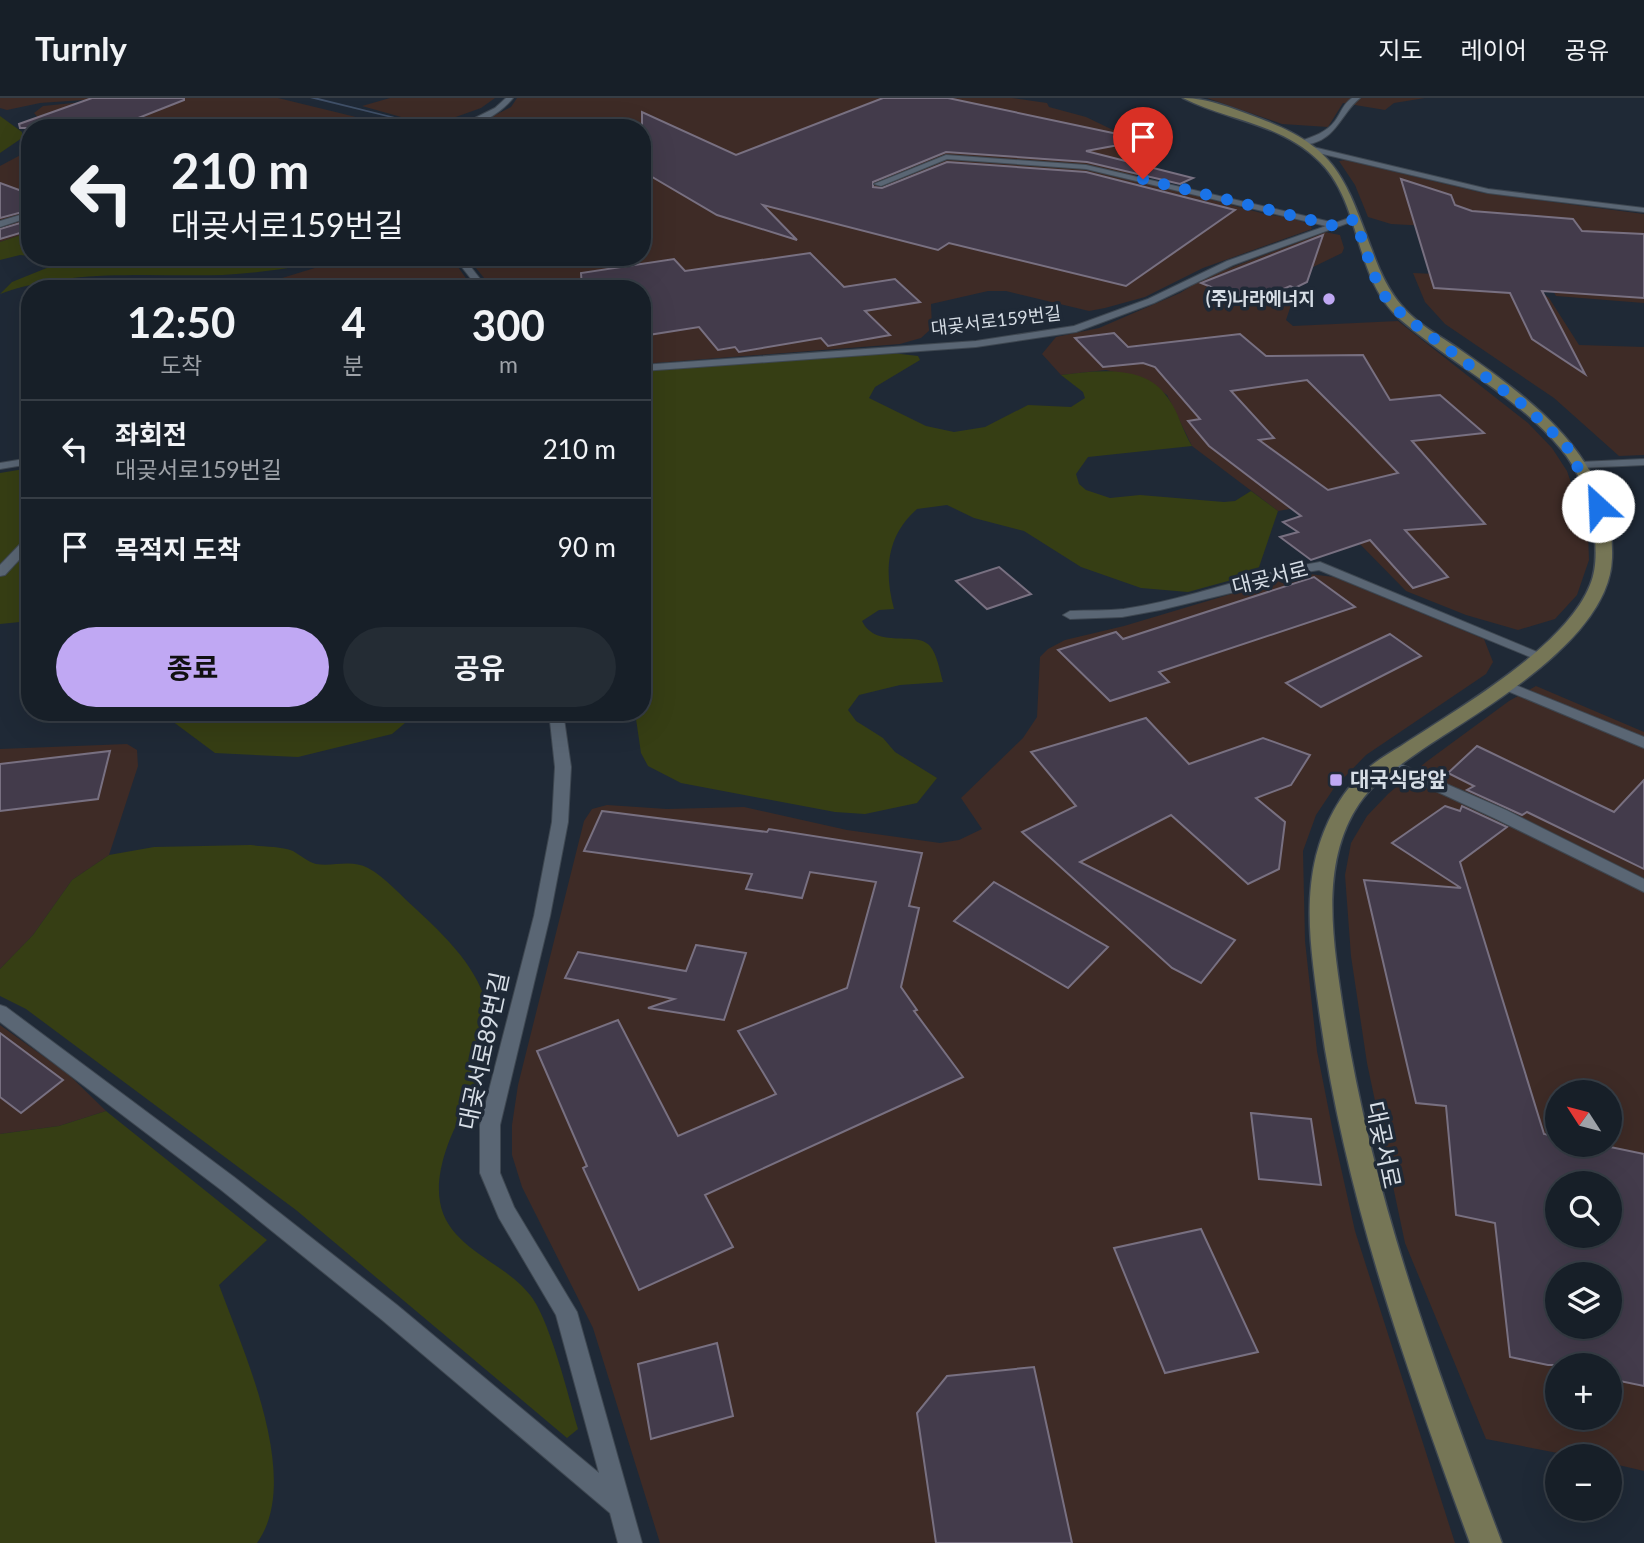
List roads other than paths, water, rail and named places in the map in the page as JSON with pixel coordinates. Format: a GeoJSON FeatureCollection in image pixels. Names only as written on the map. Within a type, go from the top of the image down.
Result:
{"type":"FeatureCollection","features":[{"type":"Feature","properties":{"kind":"street","name":"대곶서로"},"geometry":{"type":"LineString","coordinates":[[1188,98],[1308,146],[1338,177],[1374,275],[1387,300],[1405,317],[1526,407],[1566,445],[1580,465],[1598,506],[1604,548],[1598,588],[1577,622],[1540,656],[1503,684],[1369,778],[1336,822],[1323,874],[1324,949],[1337,1057],[1370,1206],[1424,1377],[1486,1543]]}},
{"type":"Feature","properties":{"kind":"lane"},"geometry":{"type":"LineString","coordinates":[[478,119],[498,110],[510,98]]}},
{"type":"Feature","properties":{"kind":"lane"},"geometry":{"type":"LineString","coordinates":[[1308,146],[1332,128],[1344,108],[1357,98]]}},
{"type":"Feature","properties":{"kind":"lane"},"geometry":{"type":"LineString","coordinates":[[1308,146],[1450,183],[1540,198],[1644,210]]}},
{"type":"Feature","properties":{"kind":"lane"},"geometry":{"type":"LineString","coordinates":[[878,184],[946,157],[1086,167],[1335,226]]}},
{"type":"Feature","properties":{"kind":"lane"},"geometry":{"type":"LineString","coordinates":[[0,224],[21,217]]}},
{"type":"Feature","properties":{"kind":"lane","name":"대곶서로159번길"},"geometry":{"type":"LineString","coordinates":[[651,367],[976,344],[1076,329],[1152,301],[1230,263],[1355,219]]}},
{"type":"Feature","properties":{"kind":"lane"},"geometry":{"type":"LineString","coordinates":[[465,266],[477,280]]}},
{"type":"Feature","properties":{"kind":"lane"},"geometry":{"type":"LineString","coordinates":[[0,466],[21,462]]}},
{"type":"Feature","properties":{"kind":"lane"},"geometry":{"type":"LineString","coordinates":[[1580,465],[1644,462]]}},
{"type":"Feature","properties":{"kind":"lane"},"geometry":{"type":"LineString","coordinates":[[0,572],[21,550]]}},
{"type":"Feature","properties":{"kind":"lane","name":"대곶서로"},"geometry":{"type":"LineString","coordinates":[[1070,615],[1122,613],[1238,587],[1278,573],[1320,566],[1540,656]]}},
{"type":"Feature","properties":{"kind":"lane"},"geometry":{"type":"LineString","coordinates":[[1503,684],[1644,743]]}},
{"type":"Feature","properties":{"kind":"lane","name":"대곶서로89번길"},"geometry":{"type":"LineString","coordinates":[[557,721],[563,767],[560,821],[542,916],[490,1125],[489,1173],[506,1212],[566,1312],[617,1504],[630,1543]]}},
{"type":"Feature","properties":{"kind":"lane"},"geometry":{"type":"LineString","coordinates":[[1389,764],[1500,814],[1644,886]]}},
{"type":"Feature","properties":{"kind":"lane"},"geometry":{"type":"LineString","coordinates":[[0,1013],[227,1183],[389,1312],[617,1504]]}},
{"type":"Feature","properties":{"kind":"waterway"},"geometry":{"type":"LineString","coordinates":[[312,98],[400,119]]}},
{"type":"Feature","properties":{"kind":"place","name":"(주)나라에너지"},"geometry":{"type":"Point","coordinates":[1329,299]}},
{"type":"Feature","properties":{"kind":"place","name":"대국식당앞"},"geometry":{"type":"Point","coordinates":[1336,780]}}]}
